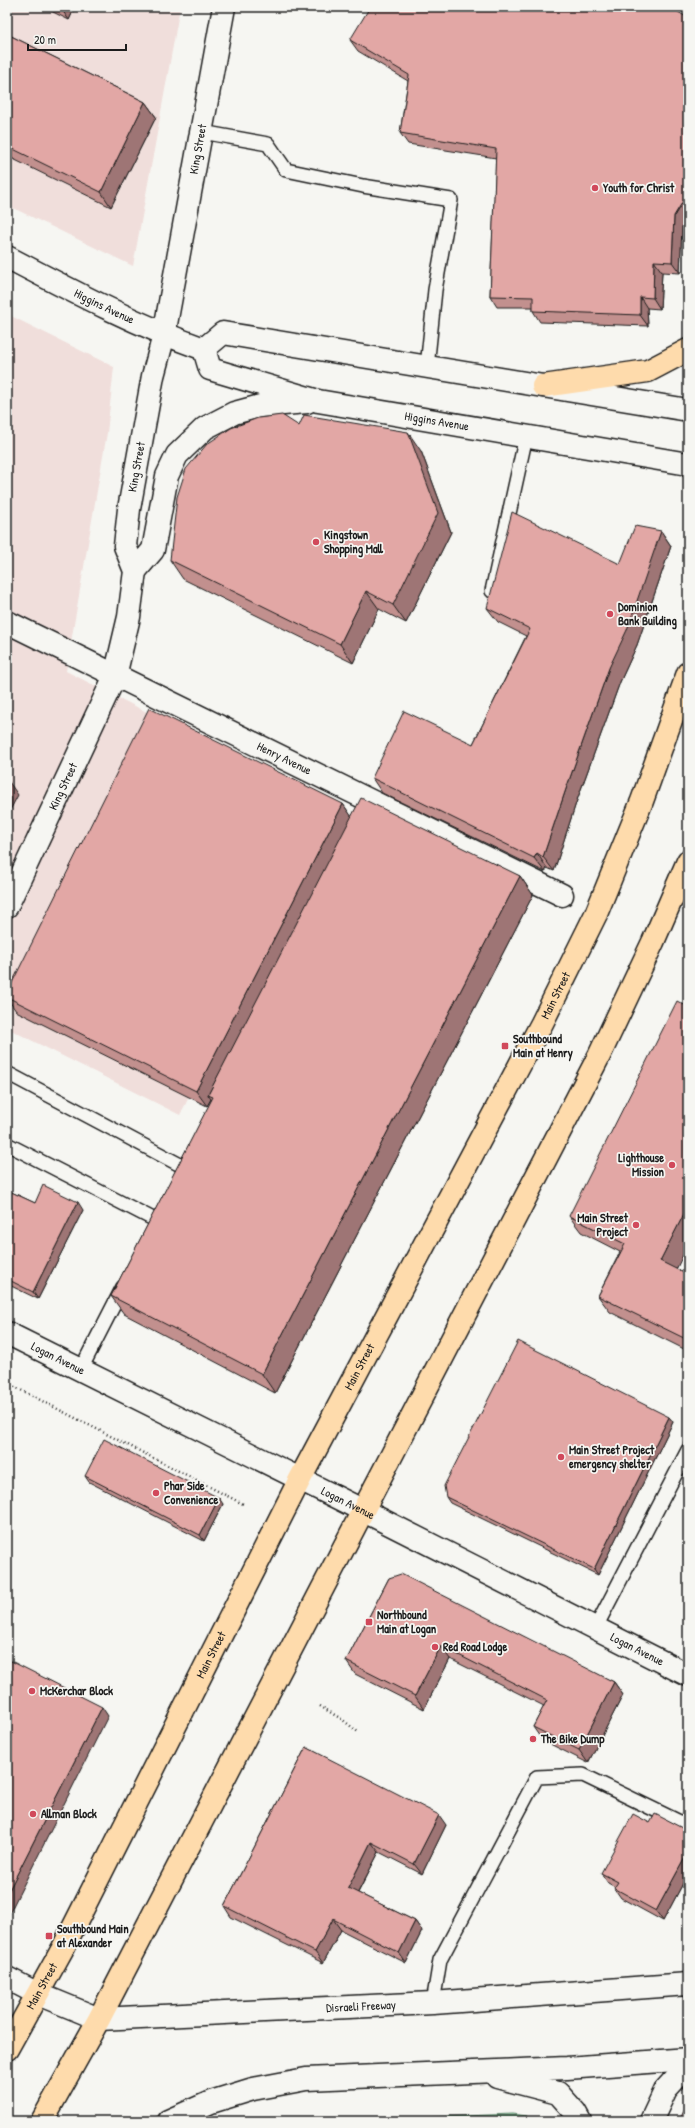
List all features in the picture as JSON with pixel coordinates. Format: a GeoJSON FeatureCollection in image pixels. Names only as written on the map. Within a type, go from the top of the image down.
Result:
{"type":"FeatureCollection","features":[{"type":"Feature","properties":{"kind":"main road","name":"King Street"},"geometry":{"type":"LineString","coordinates":[[7,906],[116,676],[129,617],[135,571],[125,546],[130,509],[152,381],[164,335],[224,7]]}},
{"type":"Feature","properties":{"kind":"main road","name":"Higgins Avenue"},"geometry":{"type":"LineString","coordinates":[[7,257],[91,301],[164,335],[204,349],[210,370],[318,401],[688,464]]}},
{"type":"Feature","properties":{"kind":"main road"},"geometry":{"type":"LineString","coordinates":[[204,349],[223,333],[688,410]]}},
{"type":"Feature","properties":{"kind":"main road"},"geometry":{"type":"LineString","coordinates":[[543,386],[648,371],[688,350]]}},
{"type":"Feature","properties":{"kind":"main road"},"geometry":{"type":"LineString","coordinates":[[135,571],[153,550],[167,476],[177,455],[205,428],[234,413],[260,406],[318,401]]}},
{"type":"Feature","properties":{"kind":"main road","name":"Henry Avenue"},"geometry":{"type":"LineString","coordinates":[[7,622],[116,676],[369,809],[562,895]]}},
{"type":"Feature","properties":{"kind":"main road","name":"Main Street"},"geometry":{"type":"LineString","coordinates":[[7,2050],[38,1994],[300,1479],[538,1030],[596,914],[642,801],[688,673]]}},
{"type":"Feature","properties":{"kind":"main road"},"geometry":{"type":"LineString","coordinates":[[42,2121],[99,2019],[599,1056],[653,942],[688,861]]}},
{"type":"Feature","properties":{"kind":"main road","name":"Logan Avenue"},"geometry":{"type":"LineString","coordinates":[[7,1333],[362,1510],[688,1676]]}},
{"type":"Feature","properties":{"kind":"main road","name":"Disraeli Freeway"},"geometry":{"type":"LineString","coordinates":[[7,1978],[38,1994],[99,2019],[433,2003],[688,1984]]}},
{"type":"Feature","properties":{"kind":"main road"},"geometry":{"type":"LineString","coordinates":[[168,2121],[211,2102],[282,2083],[306,2079],[624,2065],[688,2059]]}},
{"type":"Feature","properties":{"kind":"main road"},"geometry":{"type":"LineString","coordinates":[[651,2121],[666,2089],[688,2064]]}},
{"type":"Feature","properties":{"kind":"main road"},"geometry":{"type":"LineString","coordinates":[[477,2072],[558,2093],[576,2112],[580,2121]]}},
{"type":"Feature","properties":{"kind":"lane"},"geometry":{"type":"LineString","coordinates":[[202,132],[268,144],[286,170],[363,186],[451,200],[435,290],[427,367]]}},
{"type":"Feature","properties":{"kind":"lane"},"geometry":{"type":"LineString","coordinates":[[490,602],[526,436]]}},
{"type":"Feature","properties":{"kind":"lane"},"geometry":{"type":"LineString","coordinates":[[7,1073],[184,1167]]}},
{"type":"Feature","properties":{"kind":"lane"},"geometry":{"type":"LineString","coordinates":[[7,1144],[157,1221]]}},
{"type":"Feature","properties":{"kind":"lane"},"geometry":{"type":"LineString","coordinates":[[177,1180],[191,1153]]}},
{"type":"Feature","properties":{"kind":"lane"},"geometry":{"type":"LineString","coordinates":[[150,1234],[164,1207]]}},
{"type":"Feature","properties":{"kind":"lane"},"geometry":{"type":"LineString","coordinates":[[81,1369],[129,1276]]}},
{"type":"Feature","properties":{"kind":"lane"},"geometry":{"type":"LineString","coordinates":[[595,1629],[688,1450]]}},
{"type":"Feature","properties":{"kind":"lane"},"geometry":{"type":"LineString","coordinates":[[433,2003],[440,1960],[537,1777],[582,1775],[688,1826]]}},
{"type":"Feature","properties":{"kind":"path"},"geometry":{"type":"LineString","coordinates":[[7,1383],[243,1504]]}},
{"type":"Feature","properties":{"kind":"path"},"geometry":{"type":"LineString","coordinates":[[320,1706],[343,1720],[358,1732]]}},
{"type":"Feature","properties":{"kind":"shaded area"},"geometry":{"type":"Polygon","coordinates":[[[7,7],[180,7],[133,266],[7,205],[7,7]]]}},
{"type":"Feature","properties":{"kind":"shaded area"},"geometry":{"type":"Polygon","coordinates":[[[7,314],[114,367],[107,433],[66,671],[335,808],[180,1115],[7,1028],[7,314]]]}},
{"type":"Feature","properties":{"kind":"green space"},"geometry":{"type":"Polygon","coordinates":[[[512,2114],[527,2116],[534,2121],[371,2120],[512,2114]]]}},
{"type":"Feature","properties":{"kind":"building","name":"Youth for Christ"},"geometry":{"type":"Polygon","coordinates":[[[370,7],[641,7],[644,9],[644,7],[670,7],[688,18],[688,193],[674,216],[672,262],[654,261],[653,298],[640,297],[640,315],[533,311],[533,297],[490,296],[496,149],[400,133],[409,75],[350,40],[370,7]]]}},
{"type":"Feature","properties":{"kind":"building"},"geometry":{"type":"Polygon","coordinates":[[[7,34],[145,102],[101,192],[7,146],[7,34]]]}},
{"type":"Feature","properties":{"kind":"building","name":"Kingstown Shopping Mall"},"geometry":{"type":"Polygon","coordinates":[[[282,415],[299,426],[304,415],[408,432],[438,513],[393,605],[366,591],[340,644],[170,560],[177,497],[186,469],[207,444],[231,428],[258,418],[282,415]]]}},
{"type":"Feature","properties":{"kind":"building"},"geometry":{"type":"Polygon","coordinates":[[[512,512],[620,564],[635,526],[661,531],[627,630],[609,668],[543,857],[537,853],[534,858],[372,778],[404,711],[473,744],[530,629],[487,608],[512,512]]]}},
{"type":"Feature","properties":{"kind":"building"},"geometry":{"type":"Polygon","coordinates":[[[149,708],[343,804],[196,1091],[7,997],[7,993],[149,708]]]}},
{"type":"Feature","properties":{"kind":"building"},"geometry":{"type":"Polygon","coordinates":[[[361,798],[520,876],[262,1374],[111,1296],[213,1097],[208,1095],[361,798]]]}},
{"type":"Feature","properties":{"kind":"building"},"geometry":{"type":"Polygon","coordinates":[[[677,1001],[688,1007],[688,1206],[660,1261],[688,1275],[688,1340],[598,1296],[625,1244],[569,1216],[677,1001]]]}},
{"type":"Feature","properties":{"kind":"building"},"geometry":{"type":"Polygon","coordinates":[[[43,1185],[78,1202],[33,1292],[7,1279],[7,1190],[35,1203],[43,1185]]]}},
{"type":"Feature","properties":{"kind":"building","name":"Main Street Project emergency shelter"},"geometry":{"type":"Polygon","coordinates":[[[518,1341],[669,1417],[594,1569],[446,1497],[444,1486],[518,1341]]]}},
{"type":"Feature","properties":{"kind":"building","name":"Phar Side Convenience"},"geometry":{"type":"Polygon","coordinates":[[[104,1439],[219,1498],[200,1535],[85,1476],[104,1439]]]}},
{"type":"Feature","properties":{"kind":"building"},"geometry":{"type":"Polygon","coordinates":[[[401,1574],[614,1682],[579,1750],[533,1727],[547,1700],[441,1646],[415,1696],[346,1661],[389,1578],[401,1574]]]}},
{"type":"Feature","properties":{"kind":"building"},"geometry":{"type":"Polygon","coordinates":[[[7,1659],[102,1707],[7,1894],[7,1659]]]}},
{"type":"Feature","properties":{"kind":"building"},"geometry":{"type":"Polygon","coordinates":[[[306,1747],[439,1815],[414,1864],[371,1842],[348,1888],[415,1921],[399,1953],[333,1919],[315,1952],[224,1906],[306,1747]]]}},
{"type":"Feature","properties":{"kind":"building"},"geometry":{"type":"Polygon","coordinates":[[[633,1814],[650,1823],[655,1814],[688,1831],[688,1852],[656,1911],[614,1888],[618,1882],[601,1873],[633,1814]]]}},
{"type":"Feature","properties":{"kind":"building"},"geometry":{"type":"Polygon","coordinates":[[[685,2107],[688,2109],[688,2121],[678,2121],[685,2107]]]}},
{"type":"Feature","properties":{"kind":"place","name":"Youth for Christ"},"geometry":{"type":"Point","coordinates":[595,188]}},
{"type":"Feature","properties":{"kind":"place","name":"Kingstown Shopping Mall"},"geometry":{"type":"Point","coordinates":[316,542]}},
{"type":"Feature","properties":{"kind":"place","name":"Dominion Bank Building"},"geometry":{"type":"Point","coordinates":[610,614]}},
{"type":"Feature","properties":{"kind":"place","name":"Southbound Main at Henry"},"geometry":{"type":"Point","coordinates":[505,1046]}},
{"type":"Feature","properties":{"kind":"place","name":"Lighthouse Mission"},"geometry":{"type":"Point","coordinates":[672,1165]}},
{"type":"Feature","properties":{"kind":"place","name":"Main Street Project"},"geometry":{"type":"Point","coordinates":[636,1225]}},
{"type":"Feature","properties":{"kind":"place","name":"Main Street Project emergency shelter"},"geometry":{"type":"Point","coordinates":[561,1457]}},
{"type":"Feature","properties":{"kind":"place","name":"Phar Side Convenience"},"geometry":{"type":"Point","coordinates":[156,1493]}},
{"type":"Feature","properties":{"kind":"place","name":"Northbound Main at Logan"},"geometry":{"type":"Point","coordinates":[369,1622]}},
{"type":"Feature","properties":{"kind":"place","name":"Red Road Lodge"},"geometry":{"type":"Point","coordinates":[435,1647]}},
{"type":"Feature","properties":{"kind":"place","name":"McKerchar Block"},"geometry":{"type":"Point","coordinates":[32,1691]}},
{"type":"Feature","properties":{"kind":"place","name":"The Bike Dump"},"geometry":{"type":"Point","coordinates":[533,1739]}},
{"type":"Feature","properties":{"kind":"place","name":"Allman Block"},"geometry":{"type":"Point","coordinates":[33,1814]}},
{"type":"Feature","properties":{"kind":"place","name":"Southbound Main at Alexander"},"geometry":{"type":"Point","coordinates":[49,1936]}}]}
